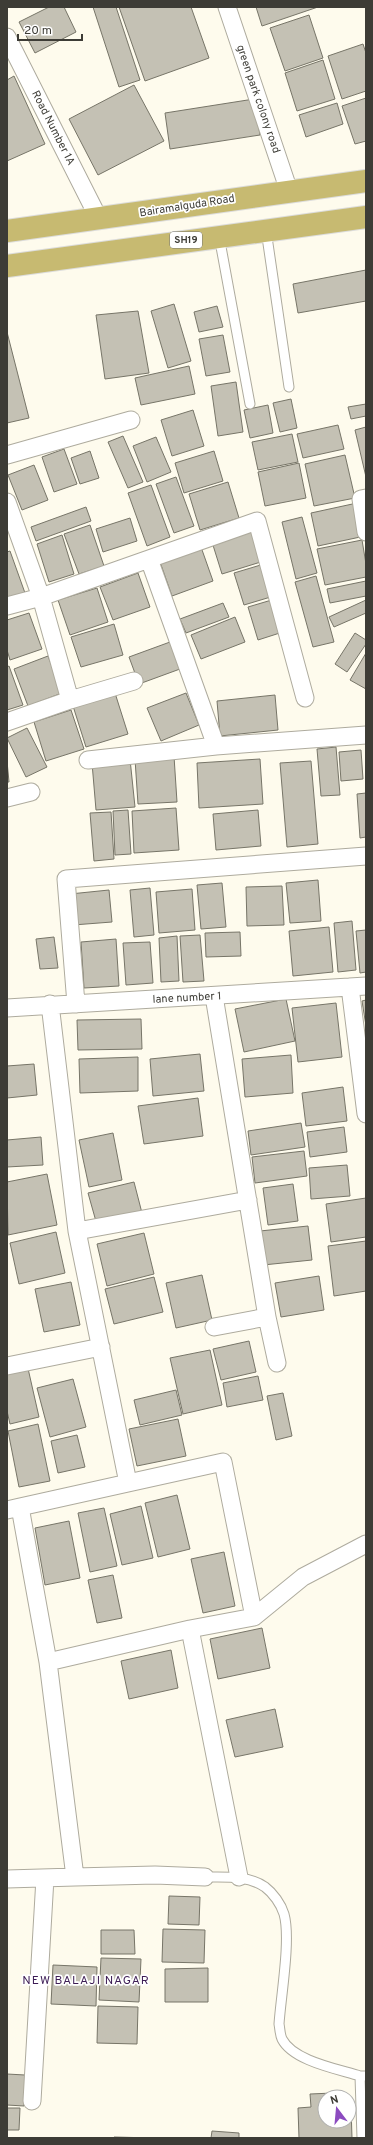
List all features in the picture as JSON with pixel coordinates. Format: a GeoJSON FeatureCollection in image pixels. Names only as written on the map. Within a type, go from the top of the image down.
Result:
{"type":"FeatureCollection","features":[{"type":"Feature","properties":{"kind":"main road","name":"Bairamalguda Road"},"geometry":{"type":"LineString","coordinates":[[8,229],[99,219],[366,181]]}},
{"type":"Feature","properties":{"kind":"main road","name":"SH19"},"geometry":{"type":"LineString","coordinates":[[7,266],[366,217]]}},
{"type":"Feature","properties":{"kind":"street","name":"green park colony road"},"geometry":{"type":"LineString","coordinates":[[227,7],[289,191]]}},
{"type":"Feature","properties":{"kind":"street","name":"Road Number 1A"},"geometry":{"type":"LineString","coordinates":[[7,37],[99,219]]}},
{"type":"Feature","properties":{"kind":"street"},"geometry":{"type":"LineString","coordinates":[[7,455],[131,420]]}},
{"type":"Feature","properties":{"kind":"street"},"geometry":{"type":"LineString","coordinates":[[366,498],[361,499],[366,532]]}},
{"type":"Feature","properties":{"kind":"street"},"geometry":{"type":"LineString","coordinates":[[7,502],[41,597],[70,700]]}},
{"type":"Feature","properties":{"kind":"street"},"geometry":{"type":"LineString","coordinates":[[7,606],[41,597],[257,521],[305,698]]}},
{"type":"Feature","properties":{"kind":"street"},"geometry":{"type":"LineString","coordinates":[[150,559],[216,746]]}},
{"type":"Feature","properties":{"kind":"street"},"geometry":{"type":"LineString","coordinates":[[7,722],[70,700],[134,681]]}},
{"type":"Feature","properties":{"kind":"street"},"geometry":{"type":"LineString","coordinates":[[88,760],[216,746],[366,735]]}},
{"type":"Feature","properties":{"kind":"street"},"geometry":{"type":"LineString","coordinates":[[7,798],[31,792]]}},
{"type":"Feature","properties":{"kind":"street"},"geometry":{"type":"LineString","coordinates":[[76,1004],[66,879],[366,856]]}},
{"type":"Feature","properties":{"kind":"street"},"geometry":{"type":"LineString","coordinates":[[358,987],[366,1114]]}},
{"type":"Feature","properties":{"kind":"street","name":"lane number 1"},"geometry":{"type":"LineString","coordinates":[[7,1008],[50,1004],[76,1004],[358,987]]}},
{"type":"Feature","properties":{"kind":"street"},"geometry":{"type":"LineString","coordinates":[[214,996],[267,1317],[277,1363]]}},
{"type":"Feature","properties":{"kind":"street"},"geometry":{"type":"LineString","coordinates":[[50,1004],[77,1231],[128,1483]]}},
{"type":"Feature","properties":{"kind":"street"},"geometry":{"type":"LineString","coordinates":[[77,1231],[248,1200]]}},
{"type":"Feature","properties":{"kind":"street"},"geometry":{"type":"LineString","coordinates":[[214,1327],[267,1317]]}},
{"type":"Feature","properties":{"kind":"street"},"geometry":{"type":"LineString","coordinates":[[7,1366],[101,1347]]}},
{"type":"Feature","properties":{"kind":"street"},"geometry":{"type":"LineString","coordinates":[[75,1877],[48,1662],[14,1508],[223,1462],[254,1616]]}},
{"type":"Feature","properties":{"kind":"street"},"geometry":{"type":"LineString","coordinates":[[48,1662],[190,1629],[254,1616],[303,1577],[366,1544]]}},
{"type":"Feature","properties":{"kind":"street"},"geometry":{"type":"LineString","coordinates":[[190,1629],[239,1878]]}},
{"type":"Feature","properties":{"kind":"street"},"geometry":{"type":"LineString","coordinates":[[7,1880],[155,1875],[205,1877]]}},
{"type":"Feature","properties":{"kind":"street"},"geometry":{"type":"LineString","coordinates":[[32,2101],[45,1878]]}},
{"type":"Feature","properties":{"kind":"lane"},"geometry":{"type":"LineString","coordinates":[[266,230],[289,387]]}},
{"type":"Feature","properties":{"kind":"lane"},"geometry":{"type":"LineString","coordinates":[[219,236],[250,404]]}},
{"type":"Feature","properties":{"kind":"lane"},"geometry":{"type":"LineString","coordinates":[[205,1877],[239,1878],[265,1887],[278,1901],[284,1913],[287,1930],[279,2024],[282,2038],[292,2050],[312,2061],[363,2076],[362,2138]]}},
{"type":"Feature","properties":{"kind":"building"},"geometry":{"type":"Polygon","coordinates":[[[49,7],[64,7],[76,32],[35,53],[19,22],[49,7]]]}},
{"type":"Feature","properties":{"kind":"building"},"geometry":{"type":"Polygon","coordinates":[[[93,7],[116,7],[140,80],[119,87],[93,7]]]}},
{"type":"Feature","properties":{"kind":"building"},"geometry":{"type":"Polygon","coordinates":[[[119,7],[191,7],[209,58],[145,81],[119,7]]]}},
{"type":"Feature","properties":{"kind":"building"},"geometry":{"type":"Polygon","coordinates":[[[256,7],[318,7],[262,26],[256,7]]]}},
{"type":"Feature","properties":{"kind":"building"},"geometry":{"type":"Polygon","coordinates":[[[309,15],[323,58],[285,71],[270,28],[309,15]]]}},
{"type":"Feature","properties":{"kind":"building"},"geometry":{"type":"Polygon","coordinates":[[[363,44],[366,53],[366,91],[342,99],[328,56],[363,44]]]}},
{"type":"Feature","properties":{"kind":"building"},"geometry":{"type":"Polygon","coordinates":[[[323,60],[335,99],[297,111],[285,73],[323,60]]]}},
{"type":"Feature","properties":{"kind":"building"},"geometry":{"type":"Polygon","coordinates":[[[14,76],[45,144],[7,161],[7,80],[14,76]]]}},
{"type":"Feature","properties":{"kind":"building"},"geometry":{"type":"Polygon","coordinates":[[[134,85],[164,141],[98,175],[69,119],[134,85]]]}},
{"type":"Feature","properties":{"kind":"building"},"geometry":{"type":"Polygon","coordinates":[[[366,98],[366,141],[355,144],[342,106],[366,98]]]}},
{"type":"Feature","properties":{"kind":"building"},"geometry":{"type":"Polygon","coordinates":[[[254,99],[260,135],[170,149],[165,113],[254,99]]]}},
{"type":"Feature","properties":{"kind":"building"},"geometry":{"type":"Polygon","coordinates":[[[337,103],[343,124],[306,137],[299,115],[337,103]]]}},
{"type":"Feature","properties":{"kind":"building"},"geometry":{"type":"Polygon","coordinates":[[[366,270],[366,301],[298,313],[293,284],[366,270]]]}},
{"type":"Feature","properties":{"kind":"building"},"geometry":{"type":"Polygon","coordinates":[[[174,304],[191,361],[168,368],[151,311],[174,304]]]}},
{"type":"Feature","properties":{"kind":"building"},"geometry":{"type":"Polygon","coordinates":[[[217,306],[223,327],[199,332],[194,312],[217,306]]]}},
{"type":"Feature","properties":{"kind":"building"},"geometry":{"type":"Polygon","coordinates":[[[138,311],[149,373],[105,379],[96,315],[138,311]]]}},
{"type":"Feature","properties":{"kind":"building"},"geometry":{"type":"Polygon","coordinates":[[[7,332],[29,418],[7,423],[7,332]]]}},
{"type":"Feature","properties":{"kind":"building"},"geometry":{"type":"Polygon","coordinates":[[[223,335],[230,372],[206,376],[199,339],[223,335]]]}},
{"type":"Feature","properties":{"kind":"building"},"geometry":{"type":"Polygon","coordinates":[[[189,366],[195,394],[141,405],[135,378],[189,366]]]}},
{"type":"Feature","properties":{"kind":"building"},"geometry":{"type":"Polygon","coordinates":[[[236,382],[243,432],[218,436],[211,386],[236,382]]]}},
{"type":"Feature","properties":{"kind":"building"},"geometry":{"type":"Polygon","coordinates":[[[291,399],[297,428],[280,432],[273,403],[291,399]]]}},
{"type":"Feature","properties":{"kind":"building"},"geometry":{"type":"Polygon","coordinates":[[[366,404],[366,416],[351,419],[348,407],[366,404]]]}},
{"type":"Feature","properties":{"kind":"building"},"geometry":{"type":"Polygon","coordinates":[[[268,405],[273,433],[250,438],[244,410],[268,405]]]}},
{"type":"Feature","properties":{"kind":"building"},"geometry":{"type":"Polygon","coordinates":[[[193,410],[204,446],[172,456],[161,420],[193,410]]]}},
{"type":"Feature","properties":{"kind":"building"},"geometry":{"type":"Polygon","coordinates":[[[338,425],[344,449],[303,458],[297,434],[338,425]]]}},
{"type":"Feature","properties":{"kind":"building"},"geometry":{"type":"Polygon","coordinates":[[[366,427],[366,477],[355,430],[366,427]]]}},
{"type":"Feature","properties":{"kind":"building"},"geometry":{"type":"Polygon","coordinates":[[[292,434],[298,462],[258,470],[252,442],[292,434]]]}},
{"type":"Feature","properties":{"kind":"building"},"geometry":{"type":"Polygon","coordinates":[[[123,436],[143,482],[128,488],[108,442],[123,436]]]}},
{"type":"Feature","properties":{"kind":"building"},"geometry":{"type":"Polygon","coordinates":[[[156,437],[171,472],[147,482],[133,446],[156,437]]]}},
{"type":"Feature","properties":{"kind":"building"},"geometry":{"type":"Polygon","coordinates":[[[64,449],[77,484],[54,492],[42,457],[64,449]]]}},
{"type":"Feature","properties":{"kind":"building"},"geometry":{"type":"Polygon","coordinates":[[[90,451],[99,478],[80,484],[71,458],[90,451]]]}},
{"type":"Feature","properties":{"kind":"building"},"geometry":{"type":"Polygon","coordinates":[[[214,451],[223,481],[184,493],[175,463],[214,451]]]}},
{"type":"Feature","properties":{"kind":"building"},"geometry":{"type":"Polygon","coordinates":[[[345,455],[355,498],[314,506],[305,464],[345,455]]]}},
{"type":"Feature","properties":{"kind":"building"},"geometry":{"type":"Polygon","coordinates":[[[299,463],[306,498],[265,506],[258,472],[299,463]]]}},
{"type":"Feature","properties":{"kind":"building"},"geometry":{"type":"Polygon","coordinates":[[[34,465],[48,500],[22,510],[8,475],[34,465]]]}},
{"type":"Feature","properties":{"kind":"building"},"geometry":{"type":"Polygon","coordinates":[[[176,477],[194,526],[174,533],[156,484],[176,477]]]}},
{"type":"Feature","properties":{"kind":"building"},"geometry":{"type":"Polygon","coordinates":[[[228,482],[239,518],[200,530],[189,494],[228,482]]]}},
{"type":"Feature","properties":{"kind":"building"},"geometry":{"type":"Polygon","coordinates":[[[151,485],[170,537],[147,546],[128,493],[151,485]]]}},
{"type":"Feature","properties":{"kind":"building"},"geometry":{"type":"Polygon","coordinates":[[[357,503],[365,536],[318,546],[311,513],[357,503]]]}},
{"type":"Feature","properties":{"kind":"building"},"geometry":{"type":"Polygon","coordinates":[[[86,507],[91,521],[36,541],[31,527],[86,507]]]}},
{"type":"Feature","properties":{"kind":"building"},"geometry":{"type":"Polygon","coordinates":[[[302,517],[317,573],[296,579],[282,522],[302,517]]]}},
{"type":"Feature","properties":{"kind":"building"},"geometry":{"type":"Polygon","coordinates":[[[130,518],[137,541],[103,552],[96,529],[130,518]]]}},
{"type":"Feature","properties":{"kind":"building"},"geometry":{"type":"Polygon","coordinates":[[[90,525],[104,566],[79,574],[64,534],[90,525]]]}},
{"type":"Feature","properties":{"kind":"building"},"geometry":{"type":"Polygon","coordinates":[[[254,529],[264,561],[222,574],[212,542],[254,529]]]}},
{"type":"Feature","properties":{"kind":"building"},"geometry":{"type":"Polygon","coordinates":[[[62,535],[74,574],[49,582],[37,544],[62,535]]]}},
{"type":"Feature","properties":{"kind":"building"},"geometry":{"type":"Polygon","coordinates":[[[362,540],[366,564],[366,577],[325,585],[317,549],[362,540]]]}},
{"type":"Feature","properties":{"kind":"building"},"geometry":{"type":"Polygon","coordinates":[[[201,547],[213,581],[172,596],[160,562],[201,547]]]}},
{"type":"Feature","properties":{"kind":"building"},"geometry":{"type":"Polygon","coordinates":[[[10,551],[25,593],[7,600],[7,552],[10,551]]]}},
{"type":"Feature","properties":{"kind":"building"},"geometry":{"type":"Polygon","coordinates":[[[264,564],[274,596],[244,605],[234,573],[264,564]]]}},
{"type":"Feature","properties":{"kind":"building"},"geometry":{"type":"Polygon","coordinates":[[[138,573],[150,607],[113,620],[100,587],[138,573]]]}},
{"type":"Feature","properties":{"kind":"building"},"geometry":{"type":"Polygon","coordinates":[[[316,576],[334,642],[313,647],[295,582],[316,576]]]}},
{"type":"Feature","properties":{"kind":"building"},"geometry":{"type":"Polygon","coordinates":[[[366,581],[366,596],[330,603],[327,589],[366,581]]]}},
{"type":"Feature","properties":{"kind":"building"},"geometry":{"type":"Polygon","coordinates":[[[97,588],[108,622],[70,635],[58,600],[97,588]]]}},
{"type":"Feature","properties":{"kind":"building"},"geometry":{"type":"Polygon","coordinates":[[[275,599],[286,631],[258,640],[248,607],[275,599]]]}},
{"type":"Feature","properties":{"kind":"building"},"geometry":{"type":"Polygon","coordinates":[[[366,600],[366,613],[334,627],[329,617],[366,600]]]}},
{"type":"Feature","properties":{"kind":"building"},"geometry":{"type":"Polygon","coordinates":[[[223,603],[229,617],[186,633],[180,619],[223,603]]]}},
{"type":"Feature","properties":{"kind":"building"},"geometry":{"type":"Polygon","coordinates":[[[29,613],[42,649],[10,660],[7,650],[7,620],[29,613]]]}},
{"type":"Feature","properties":{"kind":"building"},"geometry":{"type":"Polygon","coordinates":[[[235,617],[245,642],[201,659],[191,635],[235,617]]]}},
{"type":"Feature","properties":{"kind":"building"},"geometry":{"type":"Polygon","coordinates":[[[114,624],[123,655],[81,667],[71,637],[114,624]]]}},
{"type":"Feature","properties":{"kind":"building"},"geometry":{"type":"Polygon","coordinates":[[[355,633],[366,640],[366,644],[347,672],[335,664],[355,633]]]}},
{"type":"Feature","properties":{"kind":"building"},"geometry":{"type":"Polygon","coordinates":[[[170,642],[180,669],[139,684],[129,657],[170,642]]]}},
{"type":"Feature","properties":{"kind":"building"},"geometry":{"type":"Polygon","coordinates":[[[366,653],[366,689],[350,680],[366,653]]]}},
{"type":"Feature","properties":{"kind":"building"},"geometry":{"type":"Polygon","coordinates":[[[48,656],[62,693],[28,706],[14,669],[48,656]]]}},
{"type":"Feature","properties":{"kind":"building"},"geometry":{"type":"Polygon","coordinates":[[[9,666],[23,705],[7,710],[7,667],[9,666]]]}},
{"type":"Feature","properties":{"kind":"building"},"geometry":{"type":"Polygon","coordinates":[[[115,693],[128,734],[86,747],[73,706],[115,693]]]}},
{"type":"Feature","properties":{"kind":"building"},"geometry":{"type":"Polygon","coordinates":[[[186,693],[199,725],[161,741],[147,708],[186,693]]]}},
{"type":"Feature","properties":{"kind":"building"},"geometry":{"type":"Polygon","coordinates":[[[275,695],[278,730],[220,736],[217,701],[275,695]]]}},
{"type":"Feature","properties":{"kind":"building"},"geometry":{"type":"Polygon","coordinates":[[[71,710],[84,749],[46,761],[34,722],[71,710]]]}},
{"type":"Feature","properties":{"kind":"building"},"geometry":{"type":"Polygon","coordinates":[[[27,728],[47,767],[26,777],[7,738],[27,728]]]}},
{"type":"Feature","properties":{"kind":"building"},"geometry":{"type":"Polygon","coordinates":[[[336,747],[340,795],[321,796],[317,749],[336,747]]]}},
{"type":"Feature","properties":{"kind":"building"},"geometry":{"type":"Polygon","coordinates":[[[361,750],[363,779],[341,781],[339,752],[361,750]]]}},
{"type":"Feature","properties":{"kind":"building"},"geometry":{"type":"Polygon","coordinates":[[[174,756],[177,802],[138,804],[135,759],[174,756]]]}},
{"type":"Feature","properties":{"kind":"building"},"geometry":{"type":"Polygon","coordinates":[[[130,759],[135,807],[96,810],[92,763],[130,759]]]}},
{"type":"Feature","properties":{"kind":"building"},"geometry":{"type":"Polygon","coordinates":[[[260,759],[263,804],[199,808],[197,763],[260,759]]]}},
{"type":"Feature","properties":{"kind":"building"},"geometry":{"type":"Polygon","coordinates":[[[7,761],[9,782],[7,782],[7,761]]]}},
{"type":"Feature","properties":{"kind":"building"},"geometry":{"type":"Polygon","coordinates":[[[311,761],[318,844],[287,847],[280,763],[311,761]]]}},
{"type":"Feature","properties":{"kind":"building"},"geometry":{"type":"Polygon","coordinates":[[[366,793],[366,837],[360,838],[357,794],[366,793]]]}},
{"type":"Feature","properties":{"kind":"building"},"geometry":{"type":"Polygon","coordinates":[[[176,808],[179,850],[134,853],[132,811],[176,808]]]}},
{"type":"Feature","properties":{"kind":"building"},"geometry":{"type":"Polygon","coordinates":[[[128,810],[131,854],[115,855],[113,811],[128,810]]]}},
{"type":"Feature","properties":{"kind":"building"},"geometry":{"type":"Polygon","coordinates":[[[258,810],[261,846],[216,850],[213,814],[258,810]]]}},
{"type":"Feature","properties":{"kind":"building"},"geometry":{"type":"Polygon","coordinates":[[[111,812],[114,859],[94,861],[90,813],[111,812]]]}},
{"type":"Feature","properties":{"kind":"building"},"geometry":{"type":"Polygon","coordinates":[[[318,880],[321,921],[290,923],[286,883],[318,880]]]}},
{"type":"Feature","properties":{"kind":"building"},"geometry":{"type":"Polygon","coordinates":[[[222,883],[226,927],[201,929],[197,885],[222,883]]]}},
{"type":"Feature","properties":{"kind":"building"},"geometry":{"type":"Polygon","coordinates":[[[282,886],[284,925],[247,926],[246,887],[282,886]]]}},
{"type":"Feature","properties":{"kind":"building"},"geometry":{"type":"Polygon","coordinates":[[[150,888],[154,935],[134,937],[130,890],[150,888]]]}},
{"type":"Feature","properties":{"kind":"building"},"geometry":{"type":"Polygon","coordinates":[[[192,889],[195,930],[159,933],[156,892],[192,889]]]}},
{"type":"Feature","properties":{"kind":"building"},"geometry":{"type":"Polygon","coordinates":[[[109,890],[112,922],[73,925],[70,894],[109,890]]]}},
{"type":"Feature","properties":{"kind":"building"},"geometry":{"type":"Polygon","coordinates":[[[352,921],[356,970],[338,972],[334,923],[352,921]]]}},
{"type":"Feature","properties":{"kind":"building"},"geometry":{"type":"Polygon","coordinates":[[[329,927],[333,972],[293,976],[289,931],[329,927]]]}},
{"type":"Feature","properties":{"kind":"building"},"geometry":{"type":"Polygon","coordinates":[[[366,930],[366,972],[360,973],[356,931],[366,930]]]}},
{"type":"Feature","properties":{"kind":"building"},"geometry":{"type":"Polygon","coordinates":[[[240,932],[241,956],[206,957],[205,933],[240,932]]]}},
{"type":"Feature","properties":{"kind":"building"},"geometry":{"type":"Polygon","coordinates":[[[200,935],[204,981],[183,982],[180,936],[200,935]]]}},
{"type":"Feature","properties":{"kind":"building"},"geometry":{"type":"Polygon","coordinates":[[[177,936],[179,981],[161,982],[159,938],[177,936]]]}},
{"type":"Feature","properties":{"kind":"building"},"geometry":{"type":"Polygon","coordinates":[[[54,937],[58,968],[40,969],[36,939],[54,937]]]}},
{"type":"Feature","properties":{"kind":"building"},"geometry":{"type":"Polygon","coordinates":[[[116,939],[119,986],[84,988],[81,942],[116,939]]]}},
{"type":"Feature","properties":{"kind":"building"},"geometry":{"type":"Polygon","coordinates":[[[150,942],[153,983],[126,985],[123,943],[150,942]]]}},
{"type":"Feature","properties":{"kind":"building"},"geometry":{"type":"Polygon","coordinates":[[[286,999],[295,1041],[244,1052],[235,1009],[286,999]]]}},
{"type":"Feature","properties":{"kind":"building"},"geometry":{"type":"Polygon","coordinates":[[[366,1000],[366,1026],[362,1001],[366,1000]]]}},
{"type":"Feature","properties":{"kind":"building"},"geometry":{"type":"Polygon","coordinates":[[[336,1003],[342,1057],[298,1062],[292,1008],[336,1003]]]}},
{"type":"Feature","properties":{"kind":"building"},"geometry":{"type":"Polygon","coordinates":[[[141,1019],[142,1049],[78,1050],[77,1020],[141,1019]]]}},
{"type":"Feature","properties":{"kind":"building"},"geometry":{"type":"Polygon","coordinates":[[[200,1054],[204,1091],[153,1096],[150,1059],[200,1054]]]}},
{"type":"Feature","properties":{"kind":"building"},"geometry":{"type":"Polygon","coordinates":[[[291,1055],[293,1093],[245,1097],[242,1059],[291,1055]]]}},
{"type":"Feature","properties":{"kind":"building"},"geometry":{"type":"Polygon","coordinates":[[[138,1057],[138,1091],[80,1093],[79,1059],[138,1057]]]}},
{"type":"Feature","properties":{"kind":"building"},"geometry":{"type":"Polygon","coordinates":[[[34,1064],[37,1095],[7,1098],[7,1066],[34,1064]]]}},
{"type":"Feature","properties":{"kind":"building"},"geometry":{"type":"Polygon","coordinates":[[[343,1087],[347,1121],[306,1126],[302,1093],[343,1087]]]}},
{"type":"Feature","properties":{"kind":"building"},"geometry":{"type":"Polygon","coordinates":[[[198,1098],[203,1136],[144,1144],[138,1106],[198,1098]]]}},
{"type":"Feature","properties":{"kind":"building"},"geometry":{"type":"Polygon","coordinates":[[[301,1123],[305,1147],[251,1155],[248,1131],[301,1123]]]}},
{"type":"Feature","properties":{"kind":"building"},"geometry":{"type":"Polygon","coordinates":[[[344,1127],[347,1152],[310,1157],[307,1132],[344,1127]]]}},
{"type":"Feature","properties":{"kind":"building"},"geometry":{"type":"Polygon","coordinates":[[[113,1133],[122,1180],[89,1187],[79,1140],[113,1133]]]}},
{"type":"Feature","properties":{"kind":"building"},"geometry":{"type":"Polygon","coordinates":[[[41,1137],[43,1165],[7,1167],[7,1140],[41,1137]]]}},
{"type":"Feature","properties":{"kind":"building"},"geometry":{"type":"Polygon","coordinates":[[[304,1151],[307,1176],[255,1183],[252,1157],[304,1151]]]}},
{"type":"Feature","properties":{"kind":"building"},"geometry":{"type":"Polygon","coordinates":[[[347,1165],[350,1196],[311,1199],[309,1168],[347,1165]]]}},
{"type":"Feature","properties":{"kind":"building"},"geometry":{"type":"Polygon","coordinates":[[[47,1174],[57,1225],[8,1235],[7,1182],[47,1174]]]}},
{"type":"Feature","properties":{"kind":"building"},"geometry":{"type":"Polygon","coordinates":[[[134,1182],[142,1213],[97,1225],[88,1193],[134,1182]]]}},
{"type":"Feature","properties":{"kind":"building"},"geometry":{"type":"Polygon","coordinates":[[[293,1184],[298,1221],[268,1225],[263,1188],[293,1184]]]}},
{"type":"Feature","properties":{"kind":"building"},"geometry":{"type":"Polygon","coordinates":[[[366,1198],[366,1237],[331,1242],[326,1204],[366,1198]]]}},
{"type":"Feature","properties":{"kind":"building"},"geometry":{"type":"Polygon","coordinates":[[[308,1226],[312,1260],[263,1265],[260,1231],[308,1226]]]}},
{"type":"Feature","properties":{"kind":"building"},"geometry":{"type":"Polygon","coordinates":[[[56,1232],[65,1273],[19,1284],[10,1243],[56,1232]]]}},
{"type":"Feature","properties":{"kind":"building"},"geometry":{"type":"Polygon","coordinates":[[[144,1233],[154,1274],[107,1286],[97,1244],[144,1233]]]}},
{"type":"Feature","properties":{"kind":"building"},"geometry":{"type":"Polygon","coordinates":[[[366,1241],[366,1291],[334,1296],[328,1246],[366,1241]]]}},
{"type":"Feature","properties":{"kind":"building"},"geometry":{"type":"Polygon","coordinates":[[[202,1275],[212,1320],[176,1328],[166,1283],[202,1275]]]}},
{"type":"Feature","properties":{"kind":"building"},"geometry":{"type":"Polygon","coordinates":[[[319,1276],[324,1310],[281,1317],[275,1283],[319,1276]]]}},
{"type":"Feature","properties":{"kind":"building"},"geometry":{"type":"Polygon","coordinates":[[[154,1277],[163,1312],[114,1324],[105,1289],[154,1277]]]}},
{"type":"Feature","properties":{"kind":"building"},"geometry":{"type":"Polygon","coordinates":[[[71,1282],[80,1325],[44,1332],[35,1289],[71,1282]]]}},
{"type":"Feature","properties":{"kind":"building"},"geometry":{"type":"Polygon","coordinates":[[[249,1341],[256,1372],[221,1380],[213,1349],[249,1341]]]}},
{"type":"Feature","properties":{"kind":"building"},"geometry":{"type":"Polygon","coordinates":[[[210,1350],[222,1405],[183,1414],[170,1358],[210,1350]]]}},
{"type":"Feature","properties":{"kind":"building"},"geometry":{"type":"Polygon","coordinates":[[[27,1364],[39,1417],[10,1424],[7,1411],[7,1369],[27,1364]]]}},
{"type":"Feature","properties":{"kind":"building"},"geometry":{"type":"Polygon","coordinates":[[[258,1376],[263,1400],[227,1407],[223,1383],[258,1376]]]}},
{"type":"Feature","properties":{"kind":"building"},"geometry":{"type":"Polygon","coordinates":[[[73,1379],[86,1427],[50,1437],[37,1388],[73,1379]]]}},
{"type":"Feature","properties":{"kind":"building"},"geometry":{"type":"Polygon","coordinates":[[[176,1390],[182,1415],[140,1425],[134,1400],[176,1390]]]}},
{"type":"Feature","properties":{"kind":"building"},"geometry":{"type":"Polygon","coordinates":[[[283,1393],[292,1436],[276,1440],[267,1396],[283,1393]]]}},
{"type":"Feature","properties":{"kind":"building"},"geometry":{"type":"Polygon","coordinates":[[[178,1419],[186,1456],[137,1466],[129,1429],[178,1419]]]}},
{"type":"Feature","properties":{"kind":"building"},"geometry":{"type":"Polygon","coordinates":[[[38,1424],[50,1481],[19,1487],[8,1431],[38,1424]]]}},
{"type":"Feature","properties":{"kind":"building"},"geometry":{"type":"Polygon","coordinates":[[[77,1435],[85,1467],[58,1473],[51,1441],[77,1435]]]}},
{"type":"Feature","properties":{"kind":"building"},"geometry":{"type":"Polygon","coordinates":[[[177,1495],[190,1549],[158,1557],[145,1503],[177,1495]]]}},
{"type":"Feature","properties":{"kind":"building"},"geometry":{"type":"Polygon","coordinates":[[[141,1506],[153,1558],[122,1565],[110,1514],[141,1506]]]}},
{"type":"Feature","properties":{"kind":"building"},"geometry":{"type":"Polygon","coordinates":[[[104,1508],[117,1566],[90,1572],[78,1513],[104,1508]]]}},
{"type":"Feature","properties":{"kind":"building"},"geometry":{"type":"Polygon","coordinates":[[[69,1521],[80,1578],[45,1585],[35,1528],[69,1521]]]}},
{"type":"Feature","properties":{"kind":"building"},"geometry":{"type":"Polygon","coordinates":[[[224,1552],[235,1606],[203,1613],[191,1559],[224,1552]]]}},
{"type":"Feature","properties":{"kind":"building"},"geometry":{"type":"Polygon","coordinates":[[[113,1575],[122,1618],[97,1623],[88,1580],[113,1575]]]}},
{"type":"Feature","properties":{"kind":"building"},"geometry":{"type":"Polygon","coordinates":[[[262,1628],[270,1668],[218,1679],[210,1639],[262,1628]]]}},
{"type":"Feature","properties":{"kind":"building"},"geometry":{"type":"Polygon","coordinates":[[[171,1650],[178,1688],[129,1699],[121,1661],[171,1650]]]}},
{"type":"Feature","properties":{"kind":"building"},"geometry":{"type":"Polygon","coordinates":[[[275,1709],[283,1747],[235,1757],[226,1720],[275,1709]]]}},
{"type":"Feature","properties":{"kind":"building"},"geometry":{"type":"Polygon","coordinates":[[[169,1896],[200,1897],[199,1925],[168,1924],[169,1896]]]}},
{"type":"Feature","properties":{"kind":"building"},"geometry":{"type":"Polygon","coordinates":[[[163,1929],[205,1930],[204,1963],[162,1962],[163,1929]]]}},
{"type":"Feature","properties":{"kind":"building"},"geometry":{"type":"Polygon","coordinates":[[[101,1930],[134,1930],[135,1954],[101,1954],[101,1930]]]}},
{"type":"Feature","properties":{"kind":"building"},"geometry":{"type":"Polygon","coordinates":[[[101,1958],[141,1959],[139,2002],[99,2000],[101,1958]]]}},
{"type":"Feature","properties":{"kind":"building"},"geometry":{"type":"Polygon","coordinates":[[[53,1965],[97,1967],[96,2006],[51,2004],[53,1965]]]}},
{"type":"Feature","properties":{"kind":"building"},"geometry":{"type":"Polygon","coordinates":[[[208,1968],[208,2002],[165,2002],[165,1969],[208,1968]]]}},
{"type":"Feature","properties":{"kind":"building"},"geometry":{"type":"Polygon","coordinates":[[[98,2006],[138,2007],[137,2044],[97,2043],[98,2006]]]}},
{"type":"Feature","properties":{"kind":"building"},"geometry":{"type":"Polygon","coordinates":[[[7,2074],[25,2075],[24,2106],[7,2105],[7,2074]]]}},
{"type":"Feature","properties":{"kind":"building"},"geometry":{"type":"Polygon","coordinates":[[[310,2094],[317,2094],[317,2129],[352,2129],[352,2138],[299,2138],[298,2108],[311,2107],[310,2094]]]}},
{"type":"Feature","properties":{"kind":"building"},"geometry":{"type":"Polygon","coordinates":[[[7,2108],[20,2108],[19,2130],[7,2130],[7,2108]]]}},
{"type":"Feature","properties":{"kind":"building"},"geometry":{"type":"Polygon","coordinates":[[[212,2131],[239,2133],[239,2138],[211,2138],[212,2131]]]}},
{"type":"Feature","properties":{"kind":"building"},"geometry":{"type":"Polygon","coordinates":[[[114,2137],[153,2138],[114,2138],[114,2137]]]}},
{"type":"Feature","properties":{"kind":"district","name":"NEW BALAJI NAGAR"},"geometry":{"type":"Point","coordinates":[86,1981]}}]}
